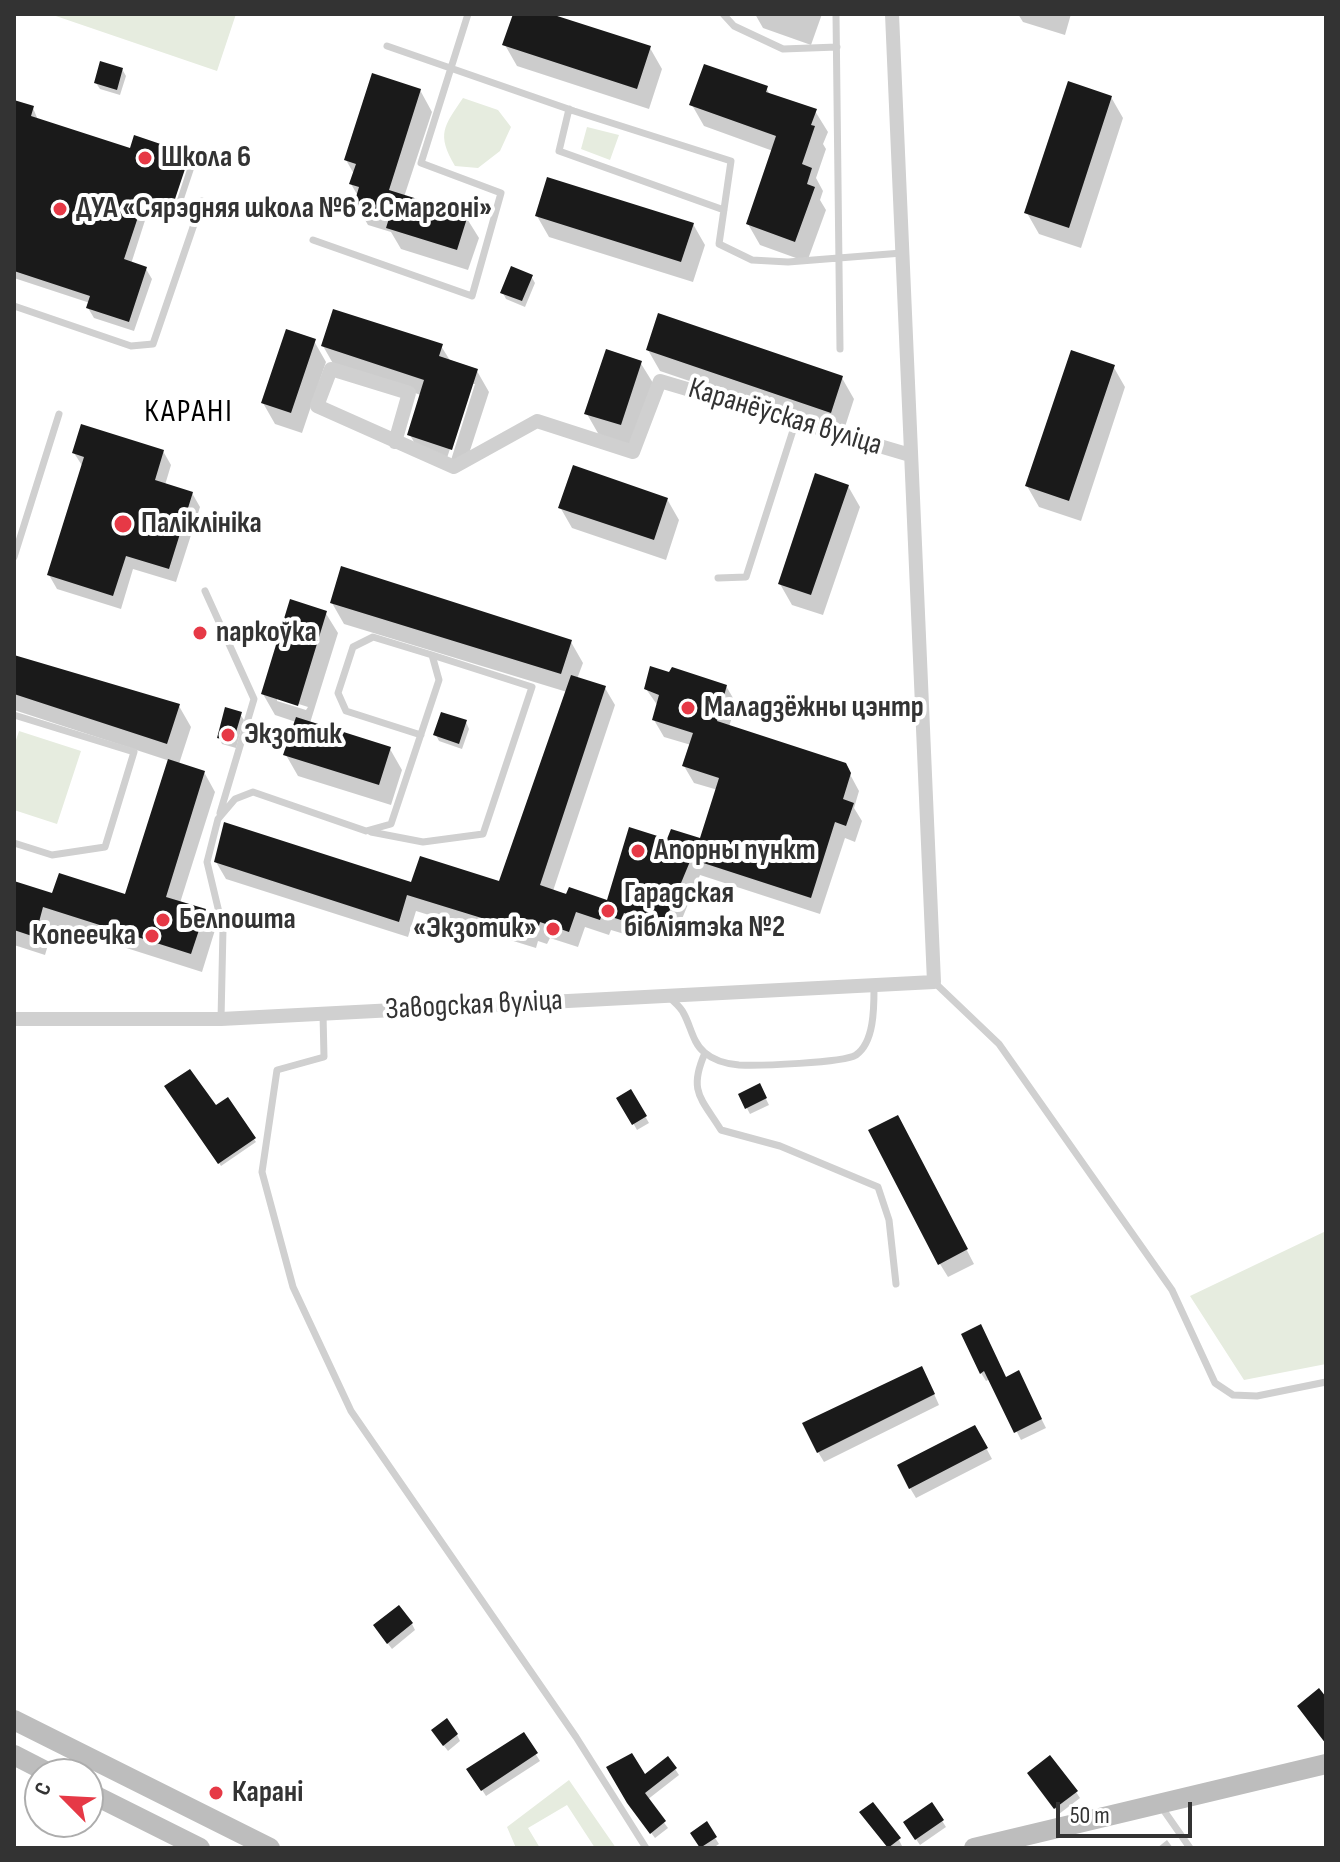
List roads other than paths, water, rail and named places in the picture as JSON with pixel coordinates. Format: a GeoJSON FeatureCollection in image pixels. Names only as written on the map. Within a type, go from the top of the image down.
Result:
{"type":"FeatureCollection","features":[{"type":"Feature","properties":{"kind":"street","name":"Каранёўская вуліца"},"geometry":{"type":"LineString","coordinates":[[892,14],[934,982]]}},
{"type":"Feature","properties":{"kind":"street","name":"Каранёўская вуліца"},"geometry":{"type":"LineString","coordinates":[[395,442],[409,393],[331,369],[317,406],[395,442],[454,467],[537,421],[633,452],[660,381],[910,455]]}},
{"type":"Feature","properties":{"kind":"street","name":"Заводская вуліца"},"geometry":{"type":"LineString","coordinates":[[14,1019],[221,1019],[934,982]]}},
{"type":"Feature","properties":{"kind":"street"},"geometry":{"type":"LineString","coordinates":[[14,1720],[270,1848]]}},
{"type":"Feature","properties":{"kind":"street"},"geometry":{"type":"LineString","coordinates":[[974,1848],[1326,1764]]}},
{"type":"Feature","properties":{"kind":"street"},"geometry":{"type":"LineString","coordinates":[[104,1800],[200,1848]]}},
{"type":"Feature","properties":{"kind":"lane"},"geometry":{"type":"LineString","coordinates":[[313,240],[472,296],[501,193],[421,163],[468,14]]}},
{"type":"Feature","properties":{"kind":"lane"},"geometry":{"type":"LineString","coordinates":[[723,14],[734,26],[783,49],[837,47]]}},
{"type":"Feature","properties":{"kind":"lane"},"geometry":{"type":"LineString","coordinates":[[836,14],[840,349]]}},
{"type":"Feature","properties":{"kind":"lane"},"geometry":{"type":"LineString","coordinates":[[387,46],[731,161],[719,244],[752,260],[788,262],[902,253]]}},
{"type":"Feature","properties":{"kind":"lane"},"geometry":{"type":"LineString","coordinates":[[569,109],[559,151],[724,210]]}},
{"type":"Feature","properties":{"kind":"lane"},"geometry":{"type":"LineString","coordinates":[[14,306],[131,346],[153,344],[202,201]]}},
{"type":"Feature","properties":{"kind":"lane"},"geometry":{"type":"LineString","coordinates":[[14,557],[59,414]]}},
{"type":"Feature","properties":{"kind":"lane"},"geometry":{"type":"LineString","coordinates":[[718,578],[746,577],[796,421]]}},
{"type":"Feature","properties":{"kind":"lane"},"geometry":{"type":"LineString","coordinates":[[205,591],[254,699],[207,862],[223,929],[221,1019]]}},
{"type":"Feature","properties":{"kind":"lane"},"geometry":{"type":"LineString","coordinates":[[218,819],[235,799],[253,792],[366,831],[423,842],[483,834],[532,687],[373,637],[353,647],[338,693],[346,711],[421,735]]}},
{"type":"Feature","properties":{"kind":"lane"},"geometry":{"type":"LineString","coordinates":[[366,831],[391,824],[439,680],[432,655]]}},
{"type":"Feature","properties":{"kind":"lane"},"geometry":{"type":"LineString","coordinates":[[14,715],[134,752],[105,847],[52,855],[14,843]]}},
{"type":"Feature","properties":{"kind":"lane"},"geometry":{"type":"LineString","coordinates":[[934,982],[999,1044],[1172,1290],[1215,1383],[1233,1395],[1257,1396],[1326,1382]]}},
{"type":"Feature","properties":{"kind":"lane"},"geometry":{"type":"LineString","coordinates":[[668,996],[682,1010],[696,1043],[705,1053],[721,1062],[739,1065],[840,1060],[856,1055],[864,1045],[874,1021],[874,985]]}},
{"type":"Feature","properties":{"kind":"lane"},"geometry":{"type":"LineString","coordinates":[[323,1014],[324,1057],[277,1070],[262,1172],[293,1287],[351,1411],[576,1737],[646,1848]]}},
{"type":"Feature","properties":{"kind":"lane"},"geometry":{"type":"LineString","coordinates":[[705,1053],[696,1074],[698,1093],[721,1130],[780,1146],[878,1187],[889,1220],[896,1284]]}},
{"type":"Feature","properties":{"kind":"lane"},"geometry":{"type":"LineString","coordinates":[[1159,1804],[1190,1848]]}},
{"type":"Feature","properties":{"kind":"place","name":"Школа 6"},"geometry":{"type":"Point","coordinates":[145,158]}},
{"type":"Feature","properties":{"kind":"place","name":"ДУА «Сярэдняя школа №6 г.Смаргоні»"},"geometry":{"type":"Point","coordinates":[60,209]}},
{"type":"Feature","properties":{"kind":"place","name":"Паліклініка"},"geometry":{"type":"Point","coordinates":[123,524]}},
{"type":"Feature","properties":{"kind":"place","name":"паркоўка"},"geometry":{"type":"Point","coordinates":[200,633]}},
{"type":"Feature","properties":{"kind":"place","name":"Маладзёжны цэнтр"},"geometry":{"type":"Point","coordinates":[688,708]}},
{"type":"Feature","properties":{"kind":"place","name":"Экзотик"},"geometry":{"type":"Point","coordinates":[228,735]}},
{"type":"Feature","properties":{"kind":"place","name":"Апорны пункт"},"geometry":{"type":"Point","coordinates":[638,851]}},
{"type":"Feature","properties":{"kind":"place","name":"Гарадская бібліятэка №2"},"geometry":{"type":"Point","coordinates":[608,911]}},
{"type":"Feature","properties":{"kind":"place","name":"Белпошта"},"geometry":{"type":"Point","coordinates":[163,920]}},
{"type":"Feature","properties":{"kind":"place","name":"«Экзотик»"},"geometry":{"type":"Point","coordinates":[553,929]}},
{"type":"Feature","properties":{"kind":"place","name":"Копеечка"},"geometry":{"type":"Point","coordinates":[152,936]}},
{"type":"Feature","properties":{"kind":"place","name":"Карані"},"geometry":{"type":"Point","coordinates":[216,1793]}},
{"type":"Feature","properties":{"kind":"district","name":"КАРАНІ"},"geometry":{"type":"Point","coordinates":[189,413]}}]}
